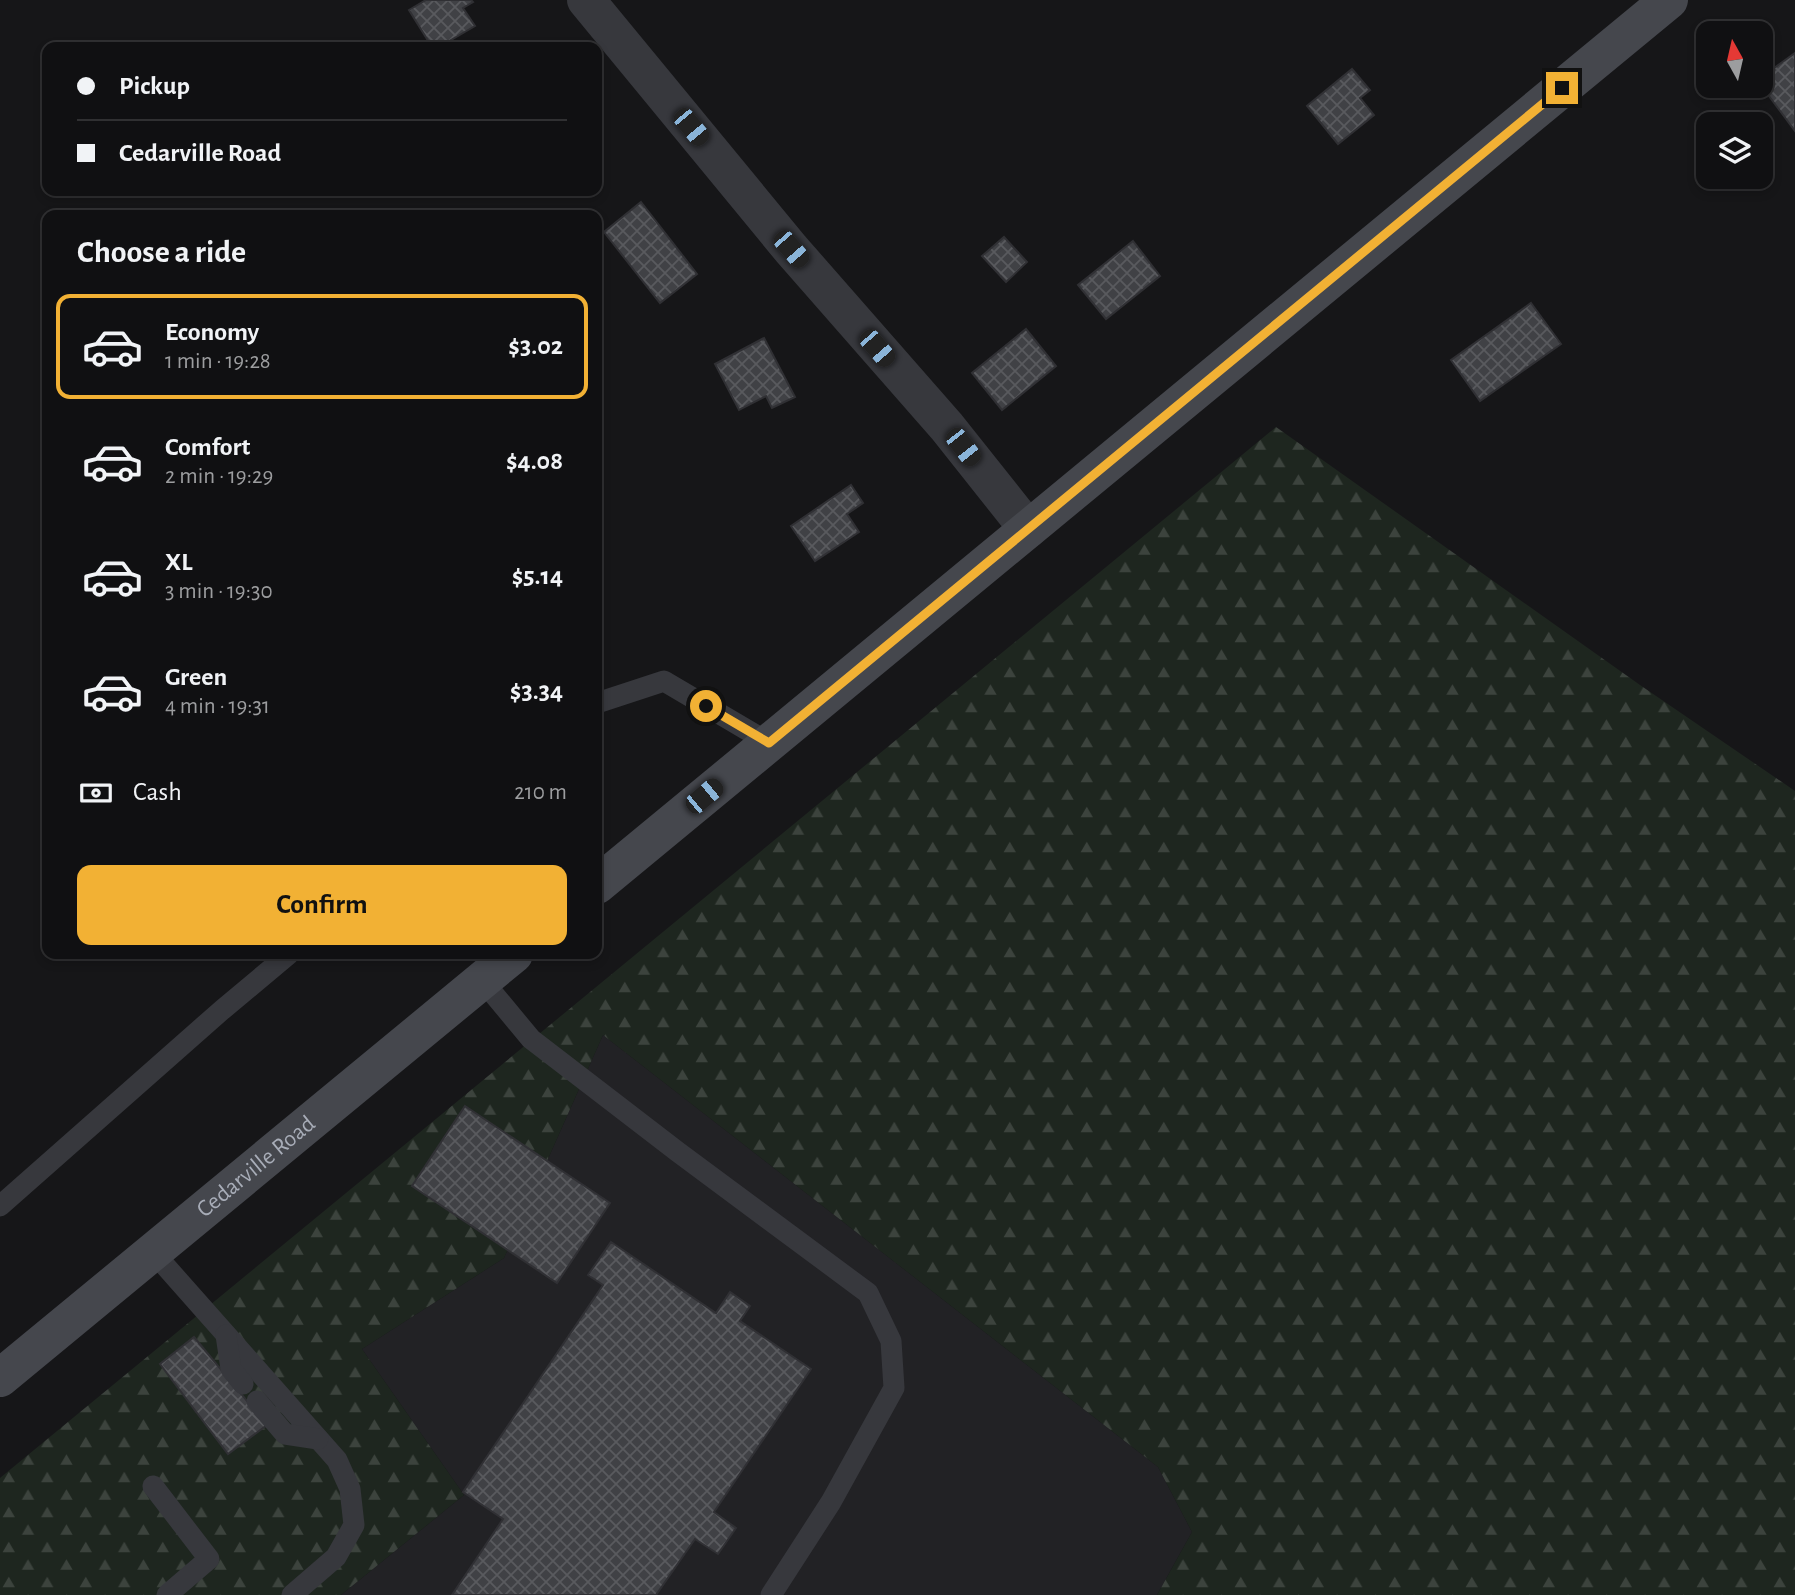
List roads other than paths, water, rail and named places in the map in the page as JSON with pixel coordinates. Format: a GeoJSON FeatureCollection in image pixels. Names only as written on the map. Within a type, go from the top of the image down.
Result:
{"type":"FeatureCollection","features":[{"type":"Feature","properties":{"kind":"main road"},"geometry":{"type":"LineString","coordinates":[[602,881],[1669,0]]}},
{"type":"Feature","properties":{"kind":"main road","name":"Cedarville Road"},"geometry":{"type":"LineString","coordinates":[[0,1378],[508,959]]}},
{"type":"Feature","properties":{"kind":"street"},"geometry":{"type":"LineString","coordinates":[[586,0],[791,249],[947,426],[1028,529]]}},
{"type":"Feature","properties":{"kind":"lane"},"geometry":{"type":"LineString","coordinates":[[602,700],[664,681],[769,743]]}},
{"type":"Feature","properties":{"kind":"lane"},"geometry":{"type":"LineString","coordinates":[[0,1206],[283,959]]}},
{"type":"Feature","properties":{"kind":"lane"},"geometry":{"type":"LineString","coordinates":[[482,980],[531,1040],[868,1293],[891,1341],[894,1388],[831,1502],[771,1595]]}},
{"type":"Feature","properties":{"kind":"lane"},"geometry":{"type":"LineString","coordinates":[[153,1252],[337,1460],[350,1489],[354,1525],[336,1557],[292,1595]]}},
{"type":"Feature","properties":{"kind":"lane"},"geometry":{"type":"LineString","coordinates":[[226,1335],[231,1369],[243,1384]]}},
{"type":"Feature","properties":{"kind":"lane"},"geometry":{"type":"LineString","coordinates":[[257,1401],[285,1434],[318,1439]]}},
{"type":"Feature","properties":{"kind":"lane"},"geometry":{"type":"LineString","coordinates":[[153,1486],[209,1559],[166,1595]]}}]}
